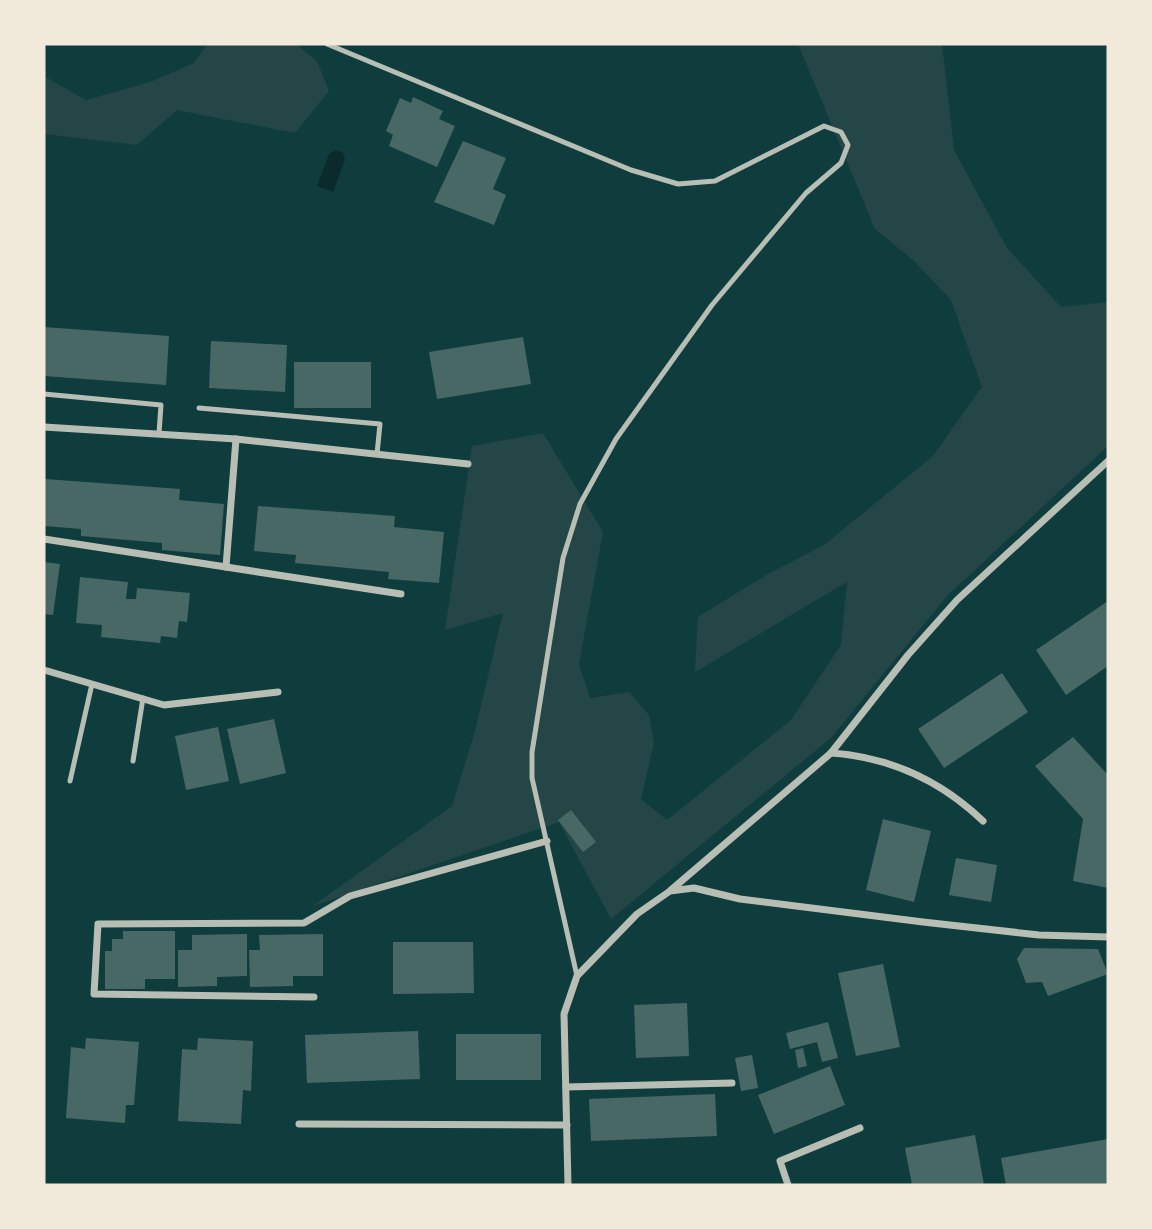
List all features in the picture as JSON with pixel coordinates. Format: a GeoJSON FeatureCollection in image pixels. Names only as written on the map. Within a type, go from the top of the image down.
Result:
{"type":"FeatureCollection","features":[{"type":"Feature","properties":{"kind":"street"},"geometry":{"type":"LineString","coordinates":[[44,427],[236,439],[468,464]]}},
{"type":"Feature","properties":{"kind":"street"},"geometry":{"type":"LineString","coordinates":[[226,567],[236,439]]}},
{"type":"Feature","properties":{"kind":"street"},"geometry":{"type":"LineString","coordinates":[[568,1185],[564,1014],[578,976],[638,914],[670,891],[831,753],[908,655],[957,600],[1108,461]]}},
{"type":"Feature","properties":{"kind":"street"},"geometry":{"type":"LineString","coordinates":[[44,539],[401,594]]}},
{"type":"Feature","properties":{"kind":"street"},"geometry":{"type":"LineString","coordinates":[[44,670],[164,705],[278,692]]}},
{"type":"Feature","properties":{"kind":"street"},"geometry":{"type":"LineString","coordinates":[[831,753],[852,755],[901,767],[960,800],[983,821]]}},
{"type":"Feature","properties":{"kind":"street"},"geometry":{"type":"LineString","coordinates":[[314,998],[94,995],[98,924],[304,923],[350,896],[547,841]]}},
{"type":"Feature","properties":{"kind":"street"},"geometry":{"type":"LineString","coordinates":[[670,891],[694,888],[740,899],[923,922],[1039,934],[1108,937]]}},
{"type":"Feature","properties":{"kind":"street"},"geometry":{"type":"LineString","coordinates":[[566,1087],[732,1083]]}},
{"type":"Feature","properties":{"kind":"street"},"geometry":{"type":"LineString","coordinates":[[299,1124],[567,1125]]}},
{"type":"Feature","properties":{"kind":"street"},"geometry":{"type":"LineString","coordinates":[[788,1185],[780,1161],[860,1128]]}},
{"type":"Feature","properties":{"kind":"lane"},"geometry":{"type":"LineString","coordinates":[[327,44],[631,170],[678,184],[715,181],[824,126],[841,132],[848,145],[841,163],[806,193],[712,305],[616,439],[580,504],[564,558],[532,752],[532,778],[578,976]]}},
{"type":"Feature","properties":{"kind":"lane"},"geometry":{"type":"LineString","coordinates":[[44,394],[161,405],[159,433]]}},
{"type":"Feature","properties":{"kind":"lane"},"geometry":{"type":"LineString","coordinates":[[199,408],[380,424],[377,454]]}},
{"type":"Feature","properties":{"kind":"lane"},"geometry":{"type":"LineString","coordinates":[[70,781],[92,684]]}},
{"type":"Feature","properties":{"kind":"lane"},"geometry":{"type":"LineString","coordinates":[[133,761],[143,698]]}},
{"type":"Feature","properties":{"kind":"shaded area"},"geometry":{"type":"Polygon","coordinates":[[[207,44],[296,44],[317,61],[329,91],[295,133],[177,110],[137,145],[44,134],[44,76],[86,100],[150,82],[194,63],[207,44]]]}},
{"type":"Feature","properties":{"kind":"shaded area"},"geometry":{"type":"Polygon","coordinates":[[[798,44],[942,44],[954,150],[1007,248],[1061,307],[1108,302],[1108,446],[947,596],[831,738],[611,919],[559,822],[313,906],[452,806],[475,731],[503,613],[445,630],[472,446],[543,433],[603,532],[579,664],[590,698],[629,692],[649,715],[654,743],[641,799],[667,820],[791,720],[841,645],[847,582],[695,672],[698,617],[766,575],[824,545],[933,456],[982,387],[951,300],[913,260],[875,229],[798,44]]]}},
{"type":"Feature","properties":{"kind":"shaded area"},"geometry":{"type":"Polygon","coordinates":[[[336,150],[343,153],[345,160],[333,192],[317,186],[329,154],[336,150]]]}},
{"type":"Feature","properties":{"kind":"building"},"geometry":{"type":"Polygon","coordinates":[[[413,97],[443,111],[439,119],[455,126],[437,167],[389,146],[393,135],[386,131],[400,98],[411,103],[413,97]]]}},
{"type":"Feature","properties":{"kind":"building"},"geometry":{"type":"Polygon","coordinates":[[[463,141],[506,158],[493,189],[506,195],[494,225],[434,202],[463,141]]]}},
{"type":"Feature","properties":{"kind":"building"},"geometry":{"type":"Polygon","coordinates":[[[44,327],[169,336],[166,385],[44,376],[44,327]]]}},
{"type":"Feature","properties":{"kind":"building"},"geometry":{"type":"Polygon","coordinates":[[[523,337],[531,384],[437,399],[429,352],[523,337]]]}},
{"type":"Feature","properties":{"kind":"building"},"geometry":{"type":"Polygon","coordinates":[[[211,341],[287,345],[285,392],[209,388],[211,341]]]}},
{"type":"Feature","properties":{"kind":"building"},"geometry":{"type":"Polygon","coordinates":[[[294,362],[371,362],[371,408],[294,408],[294,362]]]}},
{"type":"Feature","properties":{"kind":"building"},"geometry":{"type":"Polygon","coordinates":[[[45,479],[180,489],[179,500],[224,504],[220,555],[162,550],[162,543],[81,536],[81,529],[44,526],[45,479]]]}},
{"type":"Feature","properties":{"kind":"building"},"geometry":{"type":"Polygon","coordinates":[[[258,506],[395,516],[394,527],[444,532],[439,583],[388,579],[389,572],[295,563],[296,555],[254,551],[258,506]]]}},
{"type":"Feature","properties":{"kind":"building"},"geometry":{"type":"Polygon","coordinates":[[[44,562],[60,564],[53,615],[44,614],[44,562]]]}},
{"type":"Feature","properties":{"kind":"building"},"geometry":{"type":"Polygon","coordinates":[[[80,577],[128,582],[126,599],[136,599],[137,588],[190,593],[187,622],[179,621],[177,638],[161,636],[160,643],[101,637],[102,625],[76,623],[80,577]]]}},
{"type":"Feature","properties":{"kind":"building"},"geometry":{"type":"Polygon","coordinates":[[[1108,601],[1108,666],[1066,695],[1036,650],[1108,601]]]}},
{"type":"Feature","properties":{"kind":"building"},"geometry":{"type":"Polygon","coordinates":[[[1002,673],[1028,712],[944,768],[918,729],[1002,673]]]}},
{"type":"Feature","properties":{"kind":"building"},"geometry":{"type":"Polygon","coordinates":[[[274,719],[286,773],[240,784],[227,729],[274,719]]]}},
{"type":"Feature","properties":{"kind":"building"},"geometry":{"type":"Polygon","coordinates":[[[218,727],[229,781],[186,790],[175,736],[218,727]]]}},
{"type":"Feature","properties":{"kind":"building"},"geometry":{"type":"Polygon","coordinates":[[[1073,737],[1108,775],[1108,888],[1073,881],[1083,819],[1035,766],[1073,737]]]}},
{"type":"Feature","properties":{"kind":"building"},"geometry":{"type":"Polygon","coordinates":[[[571,810],[596,842],[583,852],[558,820],[571,810]]]}},
{"type":"Feature","properties":{"kind":"building"},"geometry":{"type":"Polygon","coordinates":[[[883,819],[931,831],[914,902],[866,890],[883,819]]]}},
{"type":"Feature","properties":{"kind":"building"},"geometry":{"type":"Polygon","coordinates":[[[956,858],[997,865],[991,902],[949,895],[956,858]]]}},
{"type":"Feature","properties":{"kind":"building"},"geometry":{"type":"Polygon","coordinates":[[[123,931],[175,931],[175,979],[145,979],[145,989],[105,989],[105,951],[112,951],[112,939],[123,939],[123,931]]]}},
{"type":"Feature","properties":{"kind":"building"},"geometry":{"type":"Polygon","coordinates":[[[247,934],[247,976],[217,977],[217,986],[178,987],[178,950],[192,950],[192,935],[247,934]]]}},
{"type":"Feature","properties":{"kind":"building"},"geometry":{"type":"Polygon","coordinates":[[[323,934],[323,976],[293,976],[293,986],[250,987],[249,950],[260,950],[259,935],[323,934]]]}},
{"type":"Feature","properties":{"kind":"building"},"geometry":{"type":"Polygon","coordinates":[[[393,942],[473,942],[474,993],[393,994],[393,942]]]}},
{"type":"Feature","properties":{"kind":"building"},"geometry":{"type":"Polygon","coordinates":[[[1024,948],[1098,949],[1108,974],[1048,996],[1042,982],[1026,983],[1017,959],[1024,948]]]}},
{"type":"Feature","properties":{"kind":"building"},"geometry":{"type":"Polygon","coordinates":[[[883,964],[900,1047],[856,1056],[838,973],[883,964]]]}},
{"type":"Feature","properties":{"kind":"building"},"geometry":{"type":"Polygon","coordinates":[[[687,1003],[689,1056],[636,1058],[634,1005],[687,1003]]]}},
{"type":"Feature","properties":{"kind":"building"},"geometry":{"type":"Polygon","coordinates":[[[828,1022],[838,1058],[822,1062],[817,1042],[790,1049],[786,1033],[828,1022]]]}},
{"type":"Feature","properties":{"kind":"building"},"geometry":{"type":"Polygon","coordinates":[[[418,1031],[420,1079],[307,1083],[305,1035],[418,1031]]]}},
{"type":"Feature","properties":{"kind":"building"},"geometry":{"type":"Polygon","coordinates":[[[456,1034],[541,1034],[541,1080],[456,1080],[456,1034]]]}},
{"type":"Feature","properties":{"kind":"building"},"geometry":{"type":"Polygon","coordinates":[[[86,1038],[139,1042],[134,1105],[126,1105],[125,1123],[66,1118],[71,1047],[85,1049],[86,1038]]]}},
{"type":"Feature","properties":{"kind":"building"},"geometry":{"type":"Polygon","coordinates":[[[198,1038],[253,1041],[251,1091],[243,1090],[241,1124],[178,1121],[182,1049],[197,1050],[198,1038]]]}},
{"type":"Feature","properties":{"kind":"building"},"geometry":{"type":"Polygon","coordinates":[[[803,1048],[807,1066],[798,1068],[795,1050],[803,1048]]]}},
{"type":"Feature","properties":{"kind":"building"},"geometry":{"type":"Polygon","coordinates":[[[752,1055],[758,1088],[741,1091],[735,1058],[752,1055]]]}},
{"type":"Feature","properties":{"kind":"building"},"geometry":{"type":"Polygon","coordinates":[[[830,1066],[845,1105],[774,1134],[758,1095],[830,1066]]]}},
{"type":"Feature","properties":{"kind":"building"},"geometry":{"type":"Polygon","coordinates":[[[715,1094],[717,1136],[591,1141],[589,1099],[715,1094]]]}},
{"type":"Feature","properties":{"kind":"building"},"geometry":{"type":"Polygon","coordinates":[[[975,1135],[984,1185],[912,1185],[905,1148],[975,1135]]]}},
{"type":"Feature","properties":{"kind":"building"},"geometry":{"type":"Polygon","coordinates":[[[1108,1139],[1108,1185],[1006,1185],[1001,1158],[1108,1139]]]}}]}
